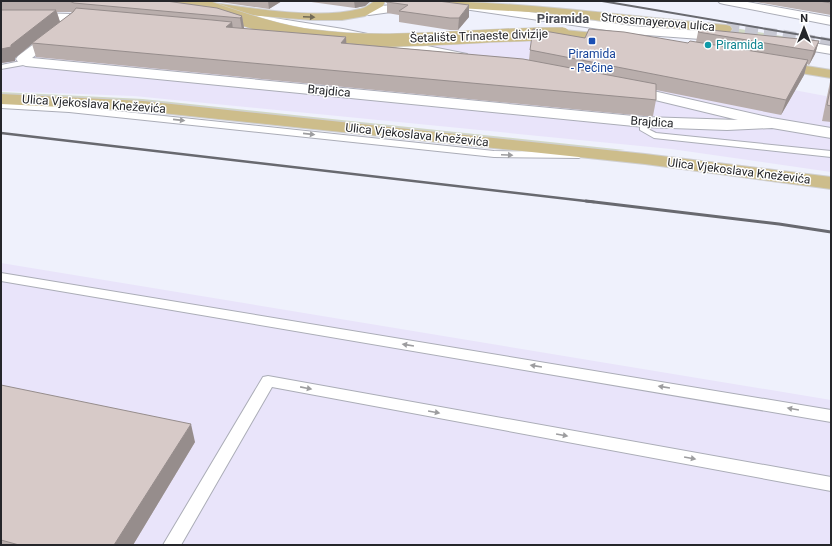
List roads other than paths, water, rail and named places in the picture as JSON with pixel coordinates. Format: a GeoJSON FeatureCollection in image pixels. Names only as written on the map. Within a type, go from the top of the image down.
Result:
{"type":"FeatureCollection","features":[{"type":"Feature","properties":{"kind":"main road"},"geometry":{"type":"LineString","coordinates":[[164,4],[201,5],[316,17],[356,14],[369,11],[379,4],[379,1]]}},
{"type":"Feature","properties":{"kind":"main road","name":"Strossmayerova ulica"},"geometry":{"type":"LineString","coordinates":[[423,1],[458,5],[546,10],[609,18],[726,29]]}},
{"type":"Feature","properties":{"kind":"main road","name":"Šetalište Trinaeste divizije"},"geometry":{"type":"LineString","coordinates":[[201,5],[273,29],[327,38],[391,40],[504,34],[564,34],[619,39],[658,45]]}},
{"type":"Feature","properties":{"kind":"main road"},"geometry":{"type":"LineString","coordinates":[[761,62],[831,74]]}},
{"type":"Feature","properties":{"kind":"main road","name":"Ulica Vjekoslava Kneževića"},"geometry":{"type":"LineString","coordinates":[[1,99],[143,106],[736,169],[831,183]]}},
{"type":"Feature","properties":{"kind":"street"},"geometry":{"type":"LineString","coordinates":[[724,1],[831,22]]}},
{"type":"Feature","properties":{"kind":"street"},"geometry":{"type":"LineString","coordinates":[[164,4],[286,24],[474,59]]}},
{"type":"Feature","properties":{"kind":"street"},"geometry":{"type":"LineString","coordinates":[[458,5],[599,26]]}},
{"type":"Feature","properties":{"kind":"street"},"geometry":{"type":"LineString","coordinates":[[369,11],[401,6],[426,6],[557,24],[599,26],[740,38]]}},
{"type":"Feature","properties":{"kind":"street"},"geometry":{"type":"LineString","coordinates":[[1,16],[75,18],[23,59],[26,62]]}},
{"type":"Feature","properties":{"kind":"street"},"geometry":{"type":"LineString","coordinates":[[775,42],[831,50]]}},
{"type":"Feature","properties":{"kind":"street","name":"Brajdica"},"geometry":{"type":"LineString","coordinates":[[26,62],[644,122],[727,125],[772,123]]}},
{"type":"Feature","properties":{"kind":"street","name":"Brajdica"},"geometry":{"type":"LineString","coordinates":[[613,86],[702,105],[772,123],[831,133]]}},
{"type":"Feature","properties":{"kind":"lane"},"geometry":{"type":"LineString","coordinates":[[284,39],[347,47]]}},
{"type":"Feature","properties":{"kind":"lane"},"geometry":{"type":"LineString","coordinates":[[1,67],[26,62]]}},
{"type":"Feature","properties":{"kind":"lane"},"geometry":{"type":"LineString","coordinates":[[1,105],[70,109],[494,154],[610,155]]}},
{"type":"Feature","properties":{"kind":"lane"},"geometry":{"type":"LineString","coordinates":[[644,122],[644,130],[654,135],[831,154]]}},
{"type":"Feature","properties":{"kind":"lane"},"geometry":{"type":"LineString","coordinates":[[1,277],[831,416]]}},
{"type":"Feature","properties":{"kind":"lane"},"geometry":{"type":"LineString","coordinates":[[172,545],[268,381],[831,484]]}},
{"type":"Feature","properties":{"kind":"tunnel"},"geometry":{"type":"LineString","coordinates":[[726,29],[782,36],[831,45]]}},
{"type":"Feature","properties":{"kind":"railway"},"geometry":{"type":"LineString","coordinates":[[602,1],[831,40]]}},
{"type":"Feature","properties":{"kind":"railway"},"geometry":{"type":"LineString","coordinates":[[1,133],[594,202]]}},
{"type":"Feature","properties":{"kind":"railway"},"geometry":{"type":"LineString","coordinates":[[586,201],[779,224],[831,232]]}},
{"type":"Feature","properties":{"kind":"place","name":"Piramida - Pećine"},"geometry":{"type":"Point","coordinates":[592,41]}},
{"type":"Feature","properties":{"kind":"place","name":"Piramida"},"geometry":{"type":"Point","coordinates":[708,45]}},
{"type":"Feature","properties":{"kind":"district","name":"Piramida"},"geometry":{"type":"Point","coordinates":[563,18]}}]}
